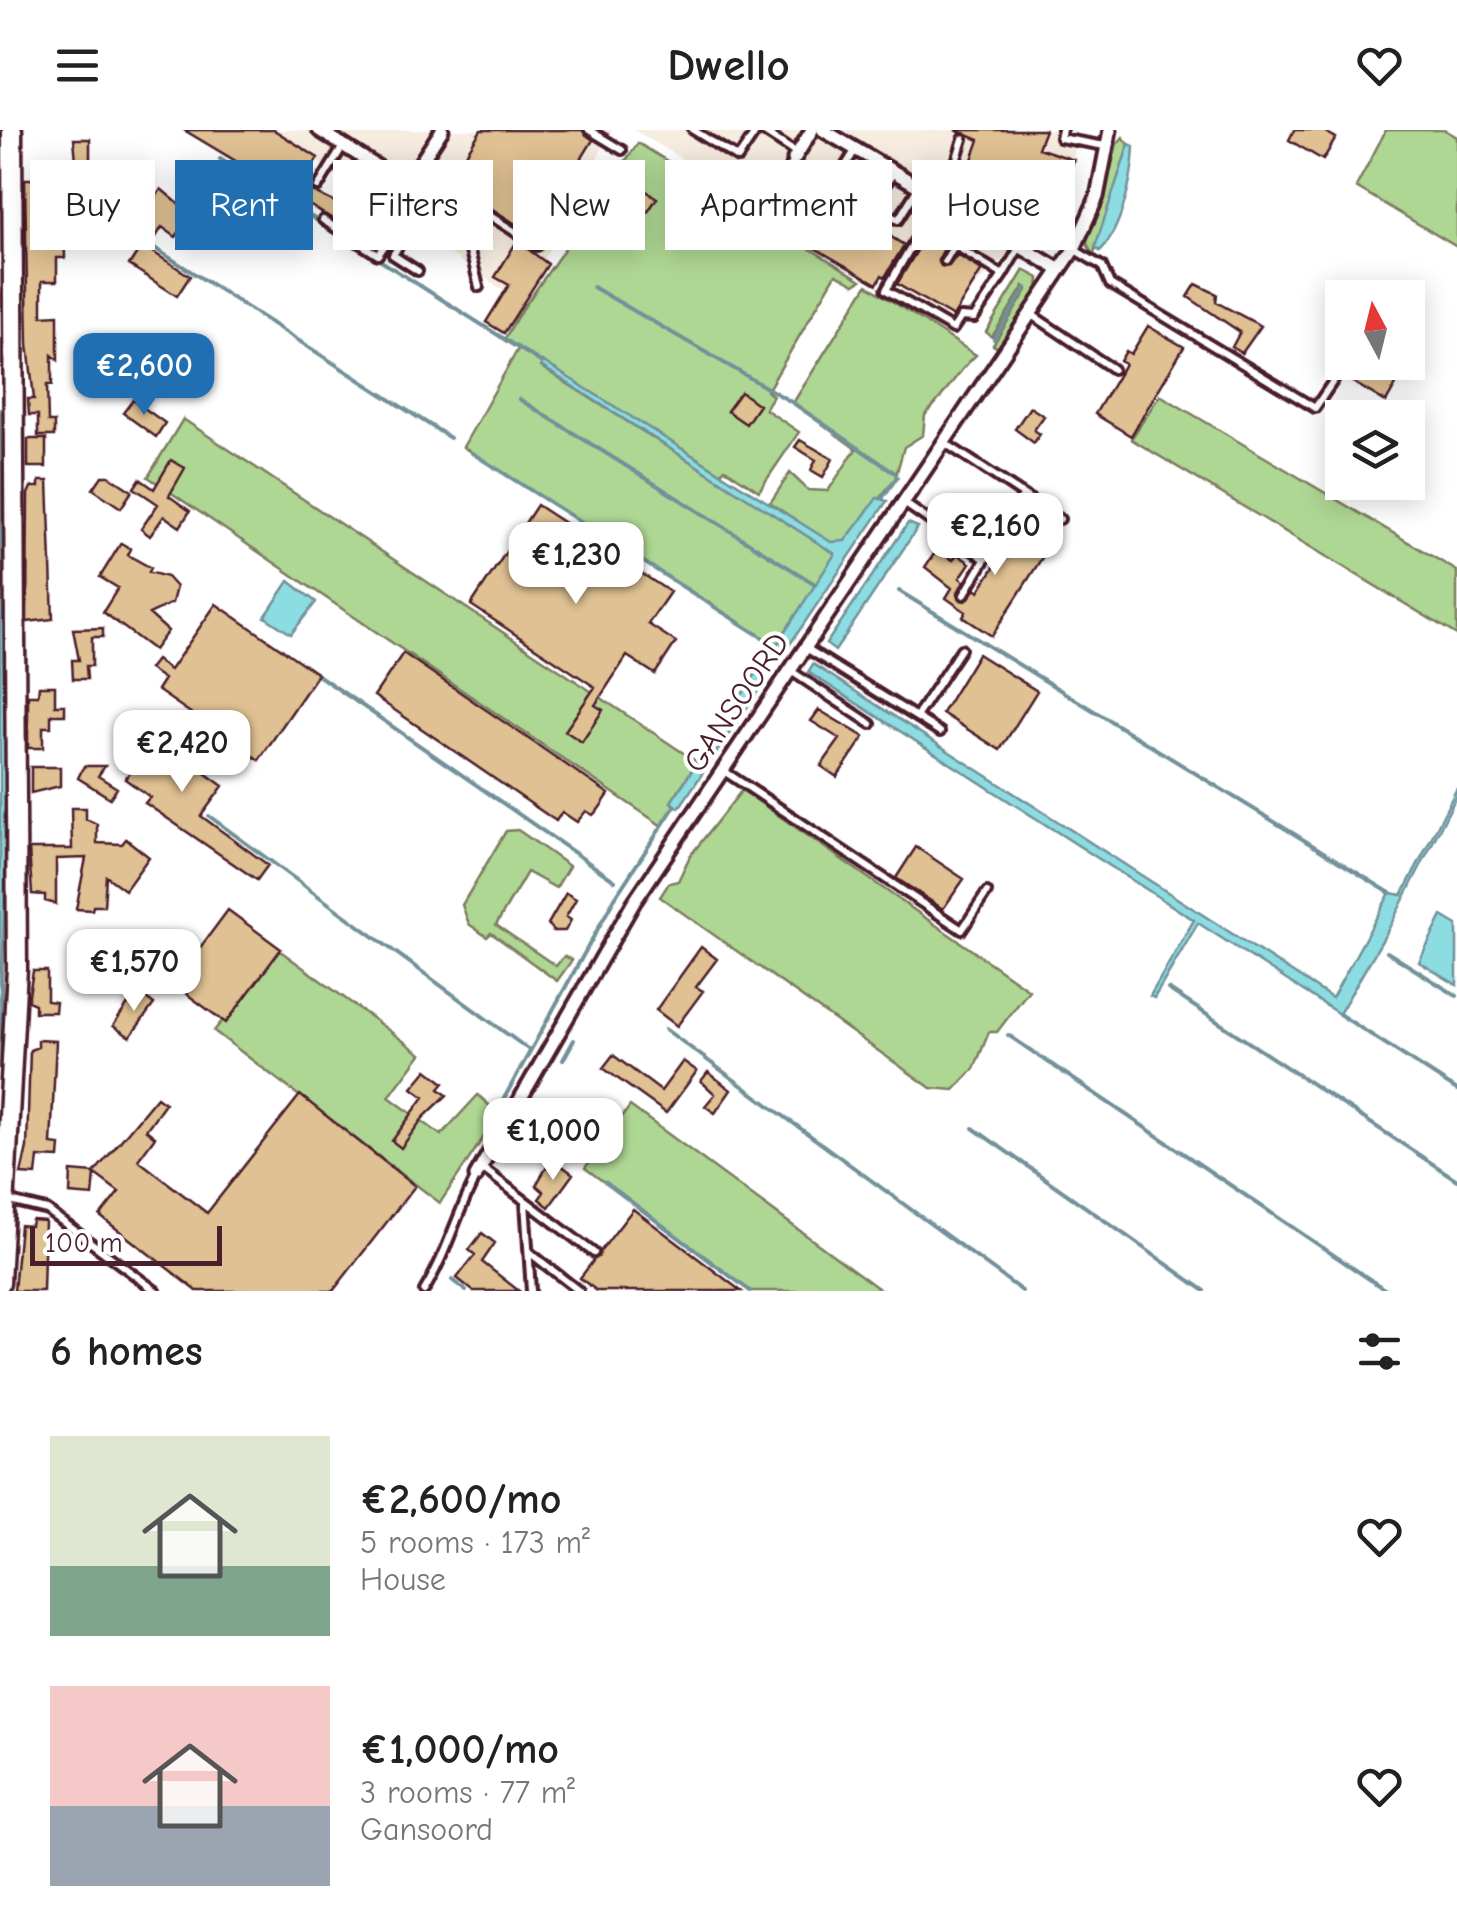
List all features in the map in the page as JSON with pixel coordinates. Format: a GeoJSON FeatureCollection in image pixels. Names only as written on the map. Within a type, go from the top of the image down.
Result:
{"type":"FeatureCollection","features":[{"type":"Feature","properties":{"kind":"street"},"geometry":{"type":"LineString","coordinates":[[0,1283],[17,968],[12,130]]}},
{"type":"Feature","properties":{"kind":"street"},"geometry":{"type":"LineString","coordinates":[[319,130],[340,139],[369,160]]}},
{"type":"Feature","properties":{"kind":"street"},"geometry":{"type":"LineString","coordinates":[[422,160],[442,130]]}},
{"type":"Feature","properties":{"kind":"street"},"geometry":{"type":"LineString","coordinates":[[794,160],[812,130]]}},
{"type":"Feature","properties":{"kind":"street"},"geometry":{"type":"LineString","coordinates":[[823,130],[912,182]]}},
{"type":"Feature","properties":{"kind":"street","name":"GANSOORD"},"geometry":{"type":"LineString","coordinates":[[1075,247],[1097,197],[1110,130]]}},
{"type":"Feature","properties":{"kind":"street"},"geometry":{"type":"LineString","coordinates":[[1027,250],[1060,270]]}},
{"type":"Feature","properties":{"kind":"street","name":"GANSOORD"},"geometry":{"type":"LineString","coordinates":[[479,1172],[634,902],[1073,250]]}},
{"type":"Feature","properties":{"kind":"lane"},"geometry":{"type":"LineString","coordinates":[[589,130],[622,150]]}},
{"type":"Feature","properties":{"kind":"lane"},"geometry":{"type":"LineString","coordinates":[[694,130],[738,158],[759,130],[794,160]]}},
{"type":"Feature","properties":{"kind":"lane"},"geometry":{"type":"LineString","coordinates":[[1062,130],[1060,138],[1108,147]]}},
{"type":"Feature","properties":{"kind":"lane"},"geometry":{"type":"LineString","coordinates":[[318,187],[340,139]]}},
{"type":"Feature","properties":{"kind":"lane"},"geometry":{"type":"LineString","coordinates":[[956,160],[963,139]]}},
{"type":"Feature","properties":{"kind":"lane"},"geometry":{"type":"LineString","coordinates":[[849,160],[856,149]]}},
{"type":"Feature","properties":{"kind":"lane"},"geometry":{"type":"LineString","coordinates":[[894,172],[874,205],[898,220],[912,197]]}},
{"type":"Feature","properties":{"kind":"lane"},"geometry":{"type":"LineString","coordinates":[[323,220],[333,226]]}},
{"type":"Feature","properties":{"kind":"lane"},"geometry":{"type":"LineString","coordinates":[[912,245],[886,290],[953,328],[961,317],[974,318],[1018,250]]}},
{"type":"Feature","properties":{"kind":"lane"},"geometry":{"type":"LineString","coordinates":[[395,250],[392,255],[418,271]]}},
{"type":"Feature","properties":{"kind":"lane"},"geometry":{"type":"LineString","coordinates":[[470,250],[479,287]]}},
{"type":"Feature","properties":{"kind":"lane"},"geometry":{"type":"LineString","coordinates":[[945,261],[951,250]]}},
{"type":"Feature","properties":{"kind":"lane"},"geometry":{"type":"LineString","coordinates":[[962,250],[1003,275]]}},
{"type":"Feature","properties":{"kind":"lane"},"geometry":{"type":"LineString","coordinates":[[1075,250],[1102,266],[1110,284],[1315,408],[1334,380]]}},
{"type":"Feature","properties":{"kind":"lane"},"geometry":{"type":"LineString","coordinates":[[1032,314],[1113,369]]}},
{"type":"Feature","properties":{"kind":"lane"},"geometry":{"type":"LineString","coordinates":[[945,443],[1060,519]]}},
{"type":"Feature","properties":{"kind":"lane"},"geometry":{"type":"LineString","coordinates":[[964,595],[1023,496]]}},
{"type":"Feature","properties":{"kind":"lane"},"geometry":{"type":"LineString","coordinates":[[904,503],[986,559]]}},
{"type":"Feature","properties":{"kind":"lane"},"geometry":{"type":"LineString","coordinates":[[806,648],[940,732]]}},
{"type":"Feature","properties":{"kind":"lane"},"geometry":{"type":"LineString","coordinates":[[916,717],[962,649]]}},
{"type":"Feature","properties":{"kind":"lane"},"geometry":{"type":"LineString","coordinates":[[790,671],[871,724]]}},
{"type":"Feature","properties":{"kind":"lane"},"geometry":{"type":"LineString","coordinates":[[723,771],[962,930],[987,892]]}},
{"type":"Feature","properties":{"kind":"lane"},"geometry":{"type":"LineString","coordinates":[[424,1291],[443,1260],[458,1211],[479,1172],[594,1253]]}},
{"type":"Feature","properties":{"kind":"lane"},"geometry":{"type":"LineString","coordinates":[[6,1200],[47,1210],[156,1291]]}},
{"type":"Feature","properties":{"kind":"lane"},"geometry":{"type":"LineString","coordinates":[[525,1201],[531,1291]]}},
{"type":"Feature","properties":{"kind":"lane"},"geometry":{"type":"LineString","coordinates":[[527,1251],[579,1291]]}},
{"type":"Feature","properties":{"kind":"shaded area"},"geometry":{"type":"Polygon","coordinates":[[[272,130],[612,130],[596,160],[513,160],[513,250],[549,250],[521,303],[445,250],[493,250],[493,160],[333,160],[333,172],[272,130]]]}},
{"type":"Feature","properties":{"kind":"shaded area"},"geometry":{"type":"Polygon","coordinates":[[[634,130],[1075,130],[1074,160],[912,160],[912,250],[1012,250],[944,315],[835,250],[892,250],[892,160],[684,160],[634,130]]]}},
{"type":"Feature","properties":{"kind":"green space"},"geometry":{"type":"Polygon","coordinates":[[[1386,130],[1445,130],[1457,137],[1457,247],[1356,187],[1386,130]]]}},
{"type":"Feature","properties":{"kind":"green space"},"geometry":{"type":"Polygon","coordinates":[[[1123,137],[1129,144],[1093,256],[1086,241],[1101,208],[1117,144],[1123,137]]]}},
{"type":"Feature","properties":{"kind":"green space"},"geometry":{"type":"Polygon","coordinates":[[[638,143],[666,160],[665,250],[812,250],[861,280],[855,284],[836,274],[767,391],[773,396],[765,409],[799,432],[759,491],[725,469],[721,473],[543,362],[541,367],[836,554],[776,646],[463,447],[518,349],[504,340],[564,250],[645,250],[645,160],[626,160],[638,143]]]}},
{"type":"Feature","properties":{"kind":"green space"},"geometry":{"type":"Polygon","coordinates":[[[1024,270],[1039,278],[1038,290],[1002,350],[993,345],[1027,290],[1024,286],[992,337],[986,332],[1024,270]]]}},
{"type":"Feature","properties":{"kind":"green space"},"geometry":{"type":"Polygon","coordinates":[[[867,285],[976,355],[925,415],[923,435],[904,447],[895,479],[845,541],[831,543],[770,503],[790,473],[808,490],[828,491],[856,449],[793,403],[867,285]]]}},
{"type":"Feature","properties":{"kind":"green space"},"geometry":{"type":"Polygon","coordinates":[[[1160,395],[1325,493],[1325,500],[1337,500],[1457,571],[1457,635],[1131,439],[1160,395]]]}},
{"type":"Feature","properties":{"kind":"green space"},"geometry":{"type":"Polygon","coordinates":[[[183,419],[697,762],[671,802],[675,806],[662,826],[148,477],[183,419]]]}},
{"type":"Feature","properties":{"kind":"green space"},"geometry":{"type":"Polygon","coordinates":[[[742,790],[1029,990],[997,1032],[989,1032],[974,1069],[954,1090],[931,1088],[660,897],[669,883],[678,881],[690,856],[742,790]]]}},
{"type":"Feature","properties":{"kind":"green space"},"geometry":{"type":"Polygon","coordinates":[[[518,830],[569,866],[556,888],[527,872],[496,925],[556,966],[564,956],[572,960],[557,981],[491,933],[487,937],[469,924],[462,905],[506,831],[518,830]]]}},
{"type":"Feature","properties":{"kind":"green space"},"geometry":{"type":"Polygon","coordinates":[[[279,950],[421,1054],[389,1097],[441,1135],[478,1095],[499,1114],[440,1203],[214,1031],[279,950]]]}},
{"type":"Feature","properties":{"kind":"green space"},"geometry":{"type":"Polygon","coordinates":[[[630,1106],[882,1291],[750,1291],[585,1168],[630,1106]]]}},
{"type":"Feature","properties":{"kind":"water"},"geometry":{"type":"Polygon","coordinates":[[[1129,144],[1134,146],[1133,159],[1124,203],[1114,230],[1100,251],[1095,247],[1129,144]]]}},
{"type":"Feature","properties":{"kind":"water"},"geometry":{"type":"Polygon","coordinates":[[[542,361],[831,542],[845,541],[877,498],[887,501],[784,653],[774,649],[835,554],[541,366],[542,361]]]}},
{"type":"Feature","properties":{"kind":"water"},"geometry":{"type":"Polygon","coordinates":[[[0,408],[6,825],[0,1069],[0,408]]]}},
{"type":"Feature","properties":{"kind":"water"},"geometry":{"type":"Polygon","coordinates":[[[908,523],[918,527],[835,651],[826,644],[908,523]]]}},
{"type":"Feature","properties":{"kind":"water"},"geometry":{"type":"Polygon","coordinates":[[[289,581],[316,602],[291,634],[265,617],[289,581]]]}},
{"type":"Feature","properties":{"kind":"water"},"geometry":{"type":"Polygon","coordinates":[[[813,664],[1332,998],[1390,893],[1402,895],[1457,788],[1457,795],[1387,932],[1339,1014],[1198,923],[1154,998],[1150,996],[1194,920],[808,672],[813,664]]]}},
{"type":"Feature","properties":{"kind":"water"},"geometry":{"type":"Polygon","coordinates":[[[757,672],[767,678],[679,808],[671,802],[757,672]]]}},
{"type":"Feature","properties":{"kind":"water"},"geometry":{"type":"Polygon","coordinates":[[[1442,916],[1457,925],[1457,985],[1419,962],[1442,916]]]}},
{"type":"Feature","properties":{"kind":"building"},"geometry":{"type":"Polygon","coordinates":[[[184,130],[274,130],[318,158],[313,166],[313,160],[234,160],[184,130]]]}},
{"type":"Feature","properties":{"kind":"building"},"geometry":{"type":"Polygon","coordinates":[[[481,130],[582,130],[593,140],[581,160],[513,160],[513,222],[493,209],[493,160],[462,160],[481,130]]]}},
{"type":"Feature","properties":{"kind":"building"},"geometry":{"type":"Polygon","coordinates":[[[955,130],[1045,130],[1038,148],[1074,160],[972,160],[979,140],[955,130]]]}},
{"type":"Feature","properties":{"kind":"building"},"geometry":{"type":"Polygon","coordinates":[[[1294,130],[1322,130],[1336,138],[1323,160],[1289,140],[1294,130]]]}},
{"type":"Feature","properties":{"kind":"building"},"geometry":{"type":"Polygon","coordinates":[[[74,139],[90,139],[90,160],[76,160],[74,139]]]}},
{"type":"Feature","properties":{"kind":"building"},"geometry":{"type":"Polygon","coordinates":[[[25,179],[30,179],[30,250],[65,250],[65,258],[57,258],[57,281],[42,281],[42,316],[58,315],[58,360],[52,355],[52,385],[47,385],[48,422],[54,422],[54,436],[38,436],[38,415],[29,415],[28,399],[34,399],[28,344],[25,179]]]}},
{"type":"Feature","properties":{"kind":"building"},"geometry":{"type":"Polygon","coordinates":[[[161,189],[175,201],[175,236],[162,227],[155,238],[155,198],[161,189]]]}},
{"type":"Feature","properties":{"kind":"building"},"geometry":{"type":"Polygon","coordinates":[[[645,190],[657,198],[645,216],[645,190]]]}},
{"type":"Feature","properties":{"kind":"building"},"geometry":{"type":"Polygon","coordinates":[[[313,191],[333,202],[333,219],[313,207],[313,191]]]}},
{"type":"Feature","properties":{"kind":"building"},"geometry":{"type":"Polygon","coordinates":[[[892,238],[904,245],[877,284],[818,250],[892,250],[892,238]]]}},
{"type":"Feature","properties":{"kind":"building"},"geometry":{"type":"Polygon","coordinates":[[[513,248],[529,250],[548,264],[504,333],[486,322],[509,285],[495,277],[513,248]]]}},
{"type":"Feature","properties":{"kind":"building"},"geometry":{"type":"Polygon","coordinates":[[[139,250],[150,250],[190,276],[177,296],[129,265],[139,250]]]}},
{"type":"Feature","properties":{"kind":"building"},"geometry":{"type":"Polygon","coordinates":[[[917,250],[943,250],[938,260],[941,266],[949,266],[957,255],[982,270],[953,317],[897,284],[917,250]]]}},
{"type":"Feature","properties":{"kind":"building"},"geometry":{"type":"Polygon","coordinates":[[[1196,284],[1217,294],[1216,302],[1261,326],[1242,353],[1232,347],[1240,332],[1188,297],[1196,284]]]}},
{"type":"Feature","properties":{"kind":"building"},"geometry":{"type":"Polygon","coordinates":[[[1148,326],[1184,347],[1131,436],[1095,414],[1125,364],[1120,361],[1126,351],[1131,354],[1148,326]]]}},
{"type":"Feature","properties":{"kind":"building"},"geometry":{"type":"Polygon","coordinates":[[[1352,380],[1399,380],[1387,400],[1352,380]]]}},
{"type":"Feature","properties":{"kind":"building"},"geometry":{"type":"Polygon","coordinates":[[[741,392],[759,405],[746,424],[727,411],[741,392]]]}},
{"type":"Feature","properties":{"kind":"building"},"geometry":{"type":"Polygon","coordinates":[[[133,400],[165,423],[156,437],[123,413],[133,400]]]}},
{"type":"Feature","properties":{"kind":"building"},"geometry":{"type":"Polygon","coordinates":[[[1030,407],[1044,416],[1034,430],[1040,434],[1034,443],[1015,429],[1030,407]]]}},
{"type":"Feature","properties":{"kind":"building"},"geometry":{"type":"Polygon","coordinates":[[[28,439],[46,439],[46,467],[28,467],[28,439]]]}},
{"type":"Feature","properties":{"kind":"building"},"geometry":{"type":"Polygon","coordinates":[[[800,440],[833,459],[823,477],[811,470],[816,460],[795,447],[800,440]]]}},
{"type":"Feature","properties":{"kind":"building"},"geometry":{"type":"Polygon","coordinates":[[[171,460],[185,468],[169,496],[190,511],[180,527],[164,516],[150,536],[141,529],[158,504],[134,488],[140,479],[154,489],[171,460]]]}},
{"type":"Feature","properties":{"kind":"building"},"geometry":{"type":"Polygon","coordinates":[[[102,476],[109,476],[132,491],[121,508],[93,489],[102,476]]]}},
{"type":"Feature","properties":{"kind":"building"},"geometry":{"type":"Polygon","coordinates":[[[39,481],[48,481],[53,619],[27,622],[28,494],[31,487],[39,487],[39,481]]]}},
{"type":"Feature","properties":{"kind":"building"},"geometry":{"type":"Polygon","coordinates":[[[537,505],[670,592],[648,624],[676,642],[655,674],[627,656],[595,705],[603,710],[582,742],[565,731],[595,687],[471,605],[537,505]]]}},
{"type":"Feature","properties":{"kind":"building"},"geometry":{"type":"Polygon","coordinates":[[[1024,520],[1054,539],[992,636],[963,617],[966,612],[946,598],[952,588],[925,567],[937,550],[953,560],[957,554],[970,563],[960,578],[964,581],[957,594],[966,601],[976,589],[979,591],[1024,520]]]}},
{"type":"Feature","properties":{"kind":"building"},"geometry":{"type":"Polygon","coordinates":[[[121,543],[131,549],[128,555],[151,568],[149,572],[167,577],[176,587],[172,603],[149,614],[168,631],[154,650],[103,612],[118,588],[100,577],[121,543]]]}},
{"type":"Feature","properties":{"kind":"building"},"geometry":{"type":"Polygon","coordinates":[[[216,604],[318,674],[259,760],[157,690],[164,679],[149,669],[156,660],[170,670],[216,604]]]}},
{"type":"Feature","properties":{"kind":"building"},"geometry":{"type":"Polygon","coordinates":[[[103,628],[103,637],[92,637],[92,666],[86,666],[87,679],[73,679],[72,660],[79,660],[73,629],[103,628]]]}},
{"type":"Feature","properties":{"kind":"building"},"geometry":{"type":"Polygon","coordinates":[[[403,653],[609,794],[599,809],[593,815],[586,811],[577,822],[562,812],[556,821],[374,696],[403,653]]]}},
{"type":"Feature","properties":{"kind":"building"},"geometry":{"type":"Polygon","coordinates":[[[978,654],[1037,691],[1000,750],[942,713],[978,654]]]}},
{"type":"Feature","properties":{"kind":"building"},"geometry":{"type":"Polygon","coordinates":[[[39,686],[55,686],[55,705],[65,705],[65,715],[51,715],[51,727],[43,727],[43,748],[28,748],[28,695],[38,695],[39,686]]]}},
{"type":"Feature","properties":{"kind":"building"},"geometry":{"type":"Polygon","coordinates":[[[819,710],[864,737],[837,777],[821,766],[840,739],[811,721],[819,710]]]}},
{"type":"Feature","properties":{"kind":"building"},"geometry":{"type":"Polygon","coordinates":[[[134,722],[223,786],[201,816],[268,865],[257,880],[145,803],[150,797],[125,779],[138,761],[117,746],[134,722]]]}},
{"type":"Feature","properties":{"kind":"building"},"geometry":{"type":"Polygon","coordinates":[[[84,766],[105,766],[98,776],[117,788],[110,798],[78,778],[84,766]]]}},
{"type":"Feature","properties":{"kind":"building"},"geometry":{"type":"Polygon","coordinates":[[[31,767],[60,767],[60,786],[31,793],[31,767]]]}},
{"type":"Feature","properties":{"kind":"building"},"geometry":{"type":"Polygon","coordinates":[[[71,808],[86,808],[86,819],[97,824],[97,843],[122,844],[126,839],[149,857],[125,890],[106,876],[104,906],[93,906],[92,910],[76,909],[86,858],[56,859],[56,904],[45,901],[45,895],[32,894],[29,849],[72,849],[71,808]]]}},
{"type":"Feature","properties":{"kind":"building"},"geometry":{"type":"Polygon","coordinates":[[[916,847],[964,879],[943,909],[896,878],[916,847]]]}},
{"type":"Feature","properties":{"kind":"building"},"geometry":{"type":"Polygon","coordinates":[[[566,893],[576,899],[566,917],[571,920],[565,931],[553,931],[548,924],[566,893]]]}},
{"type":"Feature","properties":{"kind":"building"},"geometry":{"type":"Polygon","coordinates":[[[228,910],[281,949],[226,1023],[173,984],[228,910]]]}},
{"type":"Feature","properties":{"kind":"building"},"geometry":{"type":"Polygon","coordinates":[[[701,947],[717,959],[696,987],[703,991],[677,1026],[656,1010],[701,947]]]}},
{"type":"Feature","properties":{"kind":"building"},"geometry":{"type":"Polygon","coordinates":[[[33,971],[47,971],[47,1001],[56,1002],[55,1012],[35,1012],[35,1004],[28,1001],[33,971]]]}},
{"type":"Feature","properties":{"kind":"building"},"geometry":{"type":"Polygon","coordinates":[[[137,991],[154,1004],[130,1037],[113,1026],[137,991]]]}},
{"type":"Feature","properties":{"kind":"building"},"geometry":{"type":"Polygon","coordinates":[[[38,1040],[56,1041],[51,1144],[60,1145],[59,1158],[38,1157],[36,1175],[21,1174],[27,1147],[30,1050],[38,1047],[38,1040]]]}},
{"type":"Feature","properties":{"kind":"building"},"geometry":{"type":"Polygon","coordinates":[[[613,1055],[661,1091],[683,1061],[697,1071],[666,1113],[603,1068],[613,1055]]]}},
{"type":"Feature","properties":{"kind":"building"},"geometry":{"type":"Polygon","coordinates":[[[427,1070],[444,1083],[439,1089],[447,1095],[423,1118],[401,1148],[392,1141],[424,1097],[412,1088],[427,1070]]]}},
{"type":"Feature","properties":{"kind":"building"},"geometry":{"type":"Polygon","coordinates":[[[708,1072],[731,1090],[715,1113],[705,1106],[715,1094],[701,1081],[708,1072]]]}},
{"type":"Feature","properties":{"kind":"building"},"geometry":{"type":"Polygon","coordinates":[[[300,1095],[415,1186],[333,1291],[197,1291],[100,1216],[119,1192],[95,1174],[93,1196],[70,1194],[71,1171],[94,1173],[157,1097],[165,1103],[146,1130],[155,1137],[138,1160],[207,1213],[300,1095]]]}},
{"type":"Feature","properties":{"kind":"building"},"geometry":{"type":"Polygon","coordinates":[[[548,1165],[556,1171],[561,1165],[573,1174],[549,1207],[539,1199],[544,1192],[536,1185],[548,1165]]]}},
{"type":"Feature","properties":{"kind":"building"},"geometry":{"type":"Polygon","coordinates":[[[633,1209],[741,1291],[597,1291],[580,1278],[633,1209]]]}},
{"type":"Feature","properties":{"kind":"building"},"geometry":{"type":"Polygon","coordinates":[[[32,1220],[45,1221],[43,1291],[14,1291],[20,1225],[31,1226],[32,1220]]]}},
{"type":"Feature","properties":{"kind":"building"},"geometry":{"type":"Polygon","coordinates":[[[482,1233],[495,1243],[482,1262],[519,1291],[473,1291],[457,1278],[475,1255],[469,1250],[482,1233]]]}},
{"type":"Feature","properties":{"kind":"waterway"},"geometry":{"type":"LineString","coordinates":[[220,159],[542,363]]}},
{"type":"Feature","properties":{"kind":"waterway"},"geometry":{"type":"LineString","coordinates":[[155,248],[450,438]]}},
{"type":"Feature","properties":{"kind":"waterway"},"geometry":{"type":"LineString","coordinates":[[593,287],[793,403],[895,473]]}},
{"type":"Feature","properties":{"kind":"waterway"},"geometry":{"type":"LineString","coordinates":[[994,339],[1026,288]]}},
{"type":"Feature","properties":{"kind":"waterway"},"geometry":{"type":"LineString","coordinates":[[519,399],[815,584]]}},
{"type":"Feature","properties":{"kind":"waterway"},"geometry":{"type":"LineString","coordinates":[[472,453],[776,646]]}},
{"type":"Feature","properties":{"kind":"waterway"},"geometry":{"type":"LineString","coordinates":[[883,497],[897,477]]}},
{"type":"Feature","properties":{"kind":"waterway"},"geometry":{"type":"LineString","coordinates":[[899,591],[1390,893]]}},
{"type":"Feature","properties":{"kind":"waterway"},"geometry":{"type":"LineString","coordinates":[[315,673],[615,881]]}},
{"type":"Feature","properties":{"kind":"waterway"},"geometry":{"type":"LineString","coordinates":[[502,1102],[616,896],[675,806]]}},
{"type":"Feature","properties":{"kind":"waterway"},"geometry":{"type":"LineString","coordinates":[[209,816],[529,1050]]}},
{"type":"Feature","properties":{"kind":"waterway"},"geometry":{"type":"LineString","coordinates":[[1387,952],[1457,996]]}},
{"type":"Feature","properties":{"kind":"waterway"},"geometry":{"type":"LineString","coordinates":[[1168,989],[1457,1180]]}},
{"type":"Feature","properties":{"kind":"waterway"},"geometry":{"type":"LineString","coordinates":[[1339,1014],[1457,1090]]}},
{"type":"Feature","properties":{"kind":"waterway"},"geometry":{"type":"LineString","coordinates":[[665,1029],[1022,1291]]}},
{"type":"Feature","properties":{"kind":"waterway"},"geometry":{"type":"LineString","coordinates":[[1008,1035],[1387,1291]]}},
{"type":"Feature","properties":{"kind":"waterway"},"geometry":{"type":"LineString","coordinates":[[563,1060],[574,1040]]}},
{"type":"Feature","properties":{"kind":"waterway"},"geometry":{"type":"LineString","coordinates":[[973,1128],[1205,1291]]}},
{"type":"Feature","properties":{"kind":"waterway"},"geometry":{"type":"LineString","coordinates":[[605,1182],[750,1291]]}},
{"type":"Feature","properties":{"kind":"waterway"},"geometry":{"type":"LineString","coordinates":[[452,1280],[466,1291]]}}]}
